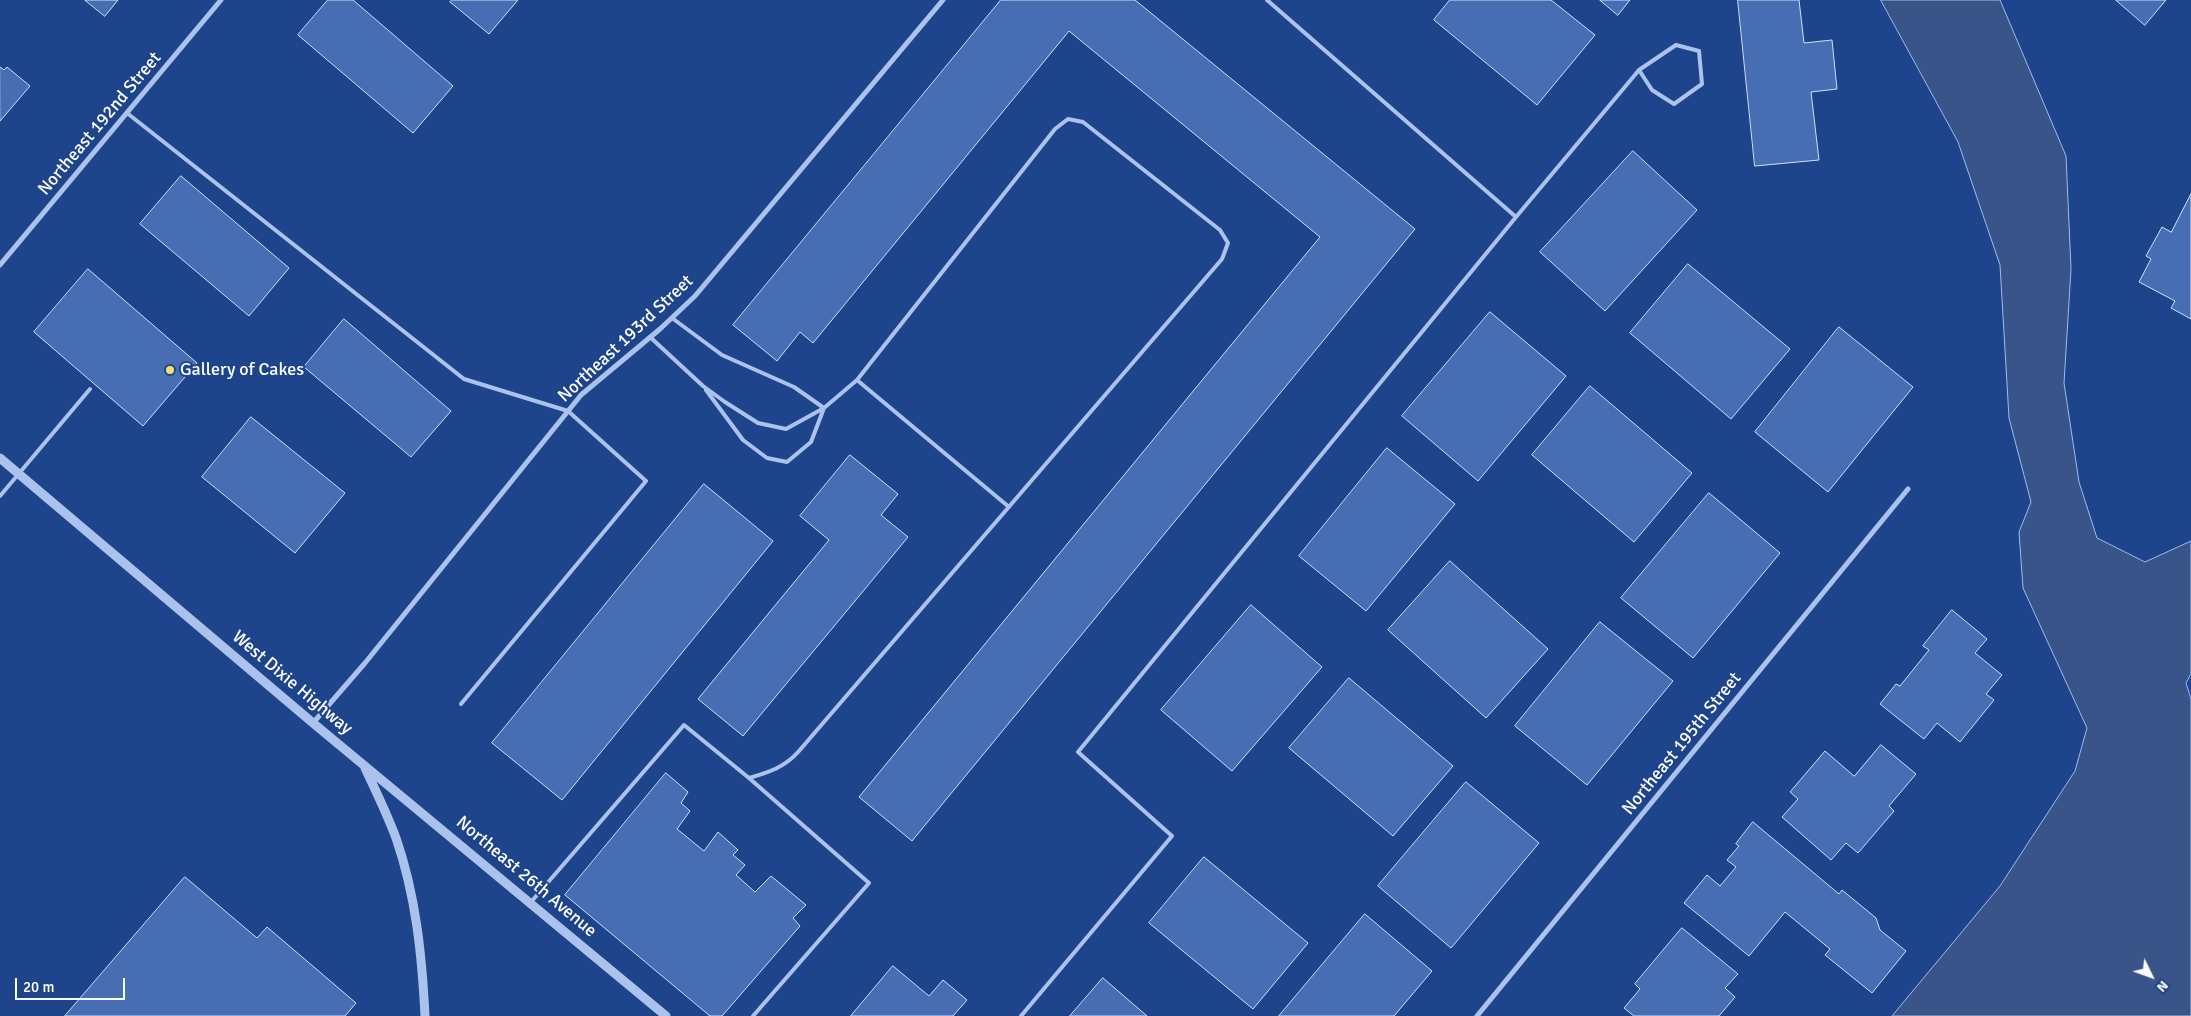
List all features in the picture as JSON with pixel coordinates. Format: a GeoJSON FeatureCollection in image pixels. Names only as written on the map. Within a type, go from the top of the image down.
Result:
{"type":"FeatureCollection","features":[{"type":"Feature","properties":{"kind":"street","name":"Northeast 192nd Street"},"geometry":{"type":"LineString","coordinates":[[0,265],[221,0]]}},
{"type":"Feature","properties":{"kind":"street","name":"Northeast 193rd Street"},"geometry":{"type":"LineString","coordinates":[[312,723],[371,655],[581,395],[672,318],[723,264],[943,0]]}},
{"type":"Feature","properties":{"kind":"street","name":"West Dixie Highway"},"geometry":{"type":"LineString","coordinates":[[0,458],[364,765],[388,818],[406,874],[422,957],[425,1016]]}},
{"type":"Feature","properties":{"kind":"street","name":"Northeast 195th Street"},"geometry":{"type":"LineString","coordinates":[[1477,1016],[1908,489]]}},
{"type":"Feature","properties":{"kind":"street","name":"Northeast 26th Avenue"},"geometry":{"type":"LineString","coordinates":[[364,765],[666,1016]]}},
{"type":"Feature","properties":{"kind":"lane"},"geometry":{"type":"LineString","coordinates":[[1267,0],[1516,217]]}},
{"type":"Feature","properties":{"kind":"lane"},"geometry":{"type":"LineString","coordinates":[[1021,1016],[1172,836],[1078,752],[1516,217],[1640,70],[1676,45],[1699,51],[1702,84],[1674,104],[1652,90],[1640,70]]}},
{"type":"Feature","properties":{"kind":"lane"},"geometry":{"type":"LineString","coordinates":[[127,113],[464,379],[568,411],[646,481],[461,704]]}},
{"type":"Feature","properties":{"kind":"lane"},"geometry":{"type":"LineString","coordinates":[[650,337],[703,386],[758,422],[786,429],[824,408],[857,380],[1055,129],[1068,119],[1084,122],[1220,230],[1228,243],[1222,259],[789,762],[776,770],[749,778]]}},
{"type":"Feature","properties":{"kind":"lane"},"geometry":{"type":"LineString","coordinates":[[672,318],[722,355],[794,387],[824,408]]}},
{"type":"Feature","properties":{"kind":"lane"},"geometry":{"type":"LineString","coordinates":[[857,380],[1008,507]]}},
{"type":"Feature","properties":{"kind":"lane"},"geometry":{"type":"LineString","coordinates":[[703,386],[743,440],[767,458],[787,462],[811,442],[824,408]]}},
{"type":"Feature","properties":{"kind":"lane"},"geometry":{"type":"LineString","coordinates":[[0,496],[90,389]]}},
{"type":"Feature","properties":{"kind":"lane"},"geometry":{"type":"LineString","coordinates":[[530,902],[684,725],[749,778],[869,883],[754,1016]]}},
{"type":"Feature","properties":{"kind":"water"},"geometry":{"type":"Polygon","coordinates":[[[1881,0],[2000,0],[2066,156],[2071,269],[2064,383],[2079,482],[2097,538],[2145,562],[2191,541],[2191,674],[2186,683],[2191,699],[2191,1016],[1892,1016],[2000,886],[2075,771],[2087,728],[2023,588],[2019,532],[2031,502],[2009,418],[2000,265],[1958,142],[1881,0]]]}},
{"type":"Feature","properties":{"kind":"building"},"geometry":{"type":"Polygon","coordinates":[[[85,0],[118,0],[105,16],[85,0]]]}},
{"type":"Feature","properties":{"kind":"building"},"geometry":{"type":"Polygon","coordinates":[[[328,0],[353,0],[453,86],[413,133],[298,35],[328,0]]]}},
{"type":"Feature","properties":{"kind":"building"},"geometry":{"type":"Polygon","coordinates":[[[452,0],[518,0],[489,34],[450,2],[452,0]]]}},
{"type":"Feature","properties":{"kind":"building"},"geometry":{"type":"Polygon","coordinates":[[[1001,0],[1135,0],[1415,229],[912,841],[859,797],[1320,237],[1069,31],[813,343],[800,332],[777,361],[733,325],[1001,0]]]}},
{"type":"Feature","properties":{"kind":"building"},"geometry":{"type":"Polygon","coordinates":[[[1450,0],[1551,0],[1595,35],[1537,105],[1434,20],[1450,0]]]}},
{"type":"Feature","properties":{"kind":"building"},"geometry":{"type":"Polygon","coordinates":[[[1600,0],[1630,0],[1618,15],[1600,0]]]}},
{"type":"Feature","properties":{"kind":"building"},"geometry":{"type":"Polygon","coordinates":[[[1738,0],[1799,0],[1804,43],[1832,40],[1837,89],[1811,92],[1819,160],[1755,166],[1738,0]]]}},
{"type":"Feature","properties":{"kind":"building"},"geometry":{"type":"Polygon","coordinates":[[[2116,0],[2166,0],[2145,25],[2116,0]]]}},
{"type":"Feature","properties":{"kind":"building"},"geometry":{"type":"Polygon","coordinates":[[[0,67],[4,70],[7,67],[30,86],[0,121],[0,67]]]}},
{"type":"Feature","properties":{"kind":"building"},"geometry":{"type":"Polygon","coordinates":[[[1633,151],[1697,210],[1605,311],[1540,252],[1633,151]]]}},
{"type":"Feature","properties":{"kind":"building"},"geometry":{"type":"Polygon","coordinates":[[[181,176],[289,268],[249,316],[140,224],[181,176]]]}},
{"type":"Feature","properties":{"kind":"building"},"geometry":{"type":"Polygon","coordinates":[[[2191,194],[2191,319],[2171,308],[2175,301],[2139,282],[2151,259],[2146,256],[2162,227],[2171,232],[2191,194]]]}},
{"type":"Feature","properties":{"kind":"building"},"geometry":{"type":"Polygon","coordinates":[[[1688,264],[1790,349],[1731,419],[1630,333],[1688,264]]]}},
{"type":"Feature","properties":{"kind":"building"},"geometry":{"type":"Polygon","coordinates":[[[88,269],[197,363],[143,426],[34,332],[88,269]]]}},
{"type":"Feature","properties":{"kind":"building"},"geometry":{"type":"Polygon","coordinates":[[[1490,312],[1566,376],[1478,481],[1402,416],[1490,312]]]}},
{"type":"Feature","properties":{"kind":"building"},"geometry":{"type":"Polygon","coordinates":[[[344,319],[451,411],[411,457],[304,367],[344,319]]]}},
{"type":"Feature","properties":{"kind":"building"},"geometry":{"type":"Polygon","coordinates":[[[1839,327],[1913,387],[1828,492],[1755,432],[1839,327]]]}},
{"type":"Feature","properties":{"kind":"building"},"geometry":{"type":"Polygon","coordinates":[[[1590,386],[1692,473],[1634,542],[1532,455],[1590,386]]]}},
{"type":"Feature","properties":{"kind":"building"},"geometry":{"type":"Polygon","coordinates":[[[251,417],[345,493],[295,553],[202,477],[251,417]]]}},
{"type":"Feature","properties":{"kind":"building"},"geometry":{"type":"Polygon","coordinates":[[[1387,448],[1455,504],[1366,611],[1299,556],[1387,448]]]}},
{"type":"Feature","properties":{"kind":"building"},"geometry":{"type":"Polygon","coordinates":[[[850,455],[898,494],[881,515],[908,537],[743,736],[698,699],[829,540],[800,516],[850,455]]]}},
{"type":"Feature","properties":{"kind":"building"},"geometry":{"type":"Polygon","coordinates":[[[704,484],[773,541],[562,800],[492,743],[704,484]]]}},
{"type":"Feature","properties":{"kind":"building"},"geometry":{"type":"Polygon","coordinates":[[[1709,493],[1780,553],[1693,658],[1621,598],[1709,493]]]}},
{"type":"Feature","properties":{"kind":"building"},"geometry":{"type":"Polygon","coordinates":[[[1450,561],[1548,649],[1486,718],[1388,630],[1450,561]]]}},
{"type":"Feature","properties":{"kind":"building"},"geometry":{"type":"Polygon","coordinates":[[[1251,605],[1322,667],[1232,771],[1161,710],[1251,605]]]}},
{"type":"Feature","properties":{"kind":"building"},"geometry":{"type":"Polygon","coordinates":[[[1952,610],[1987,639],[1975,653],[2002,675],[1986,694],[1994,700],[1960,742],[1937,723],[1924,739],[1880,704],[1896,684],[1900,686],[1929,650],[1923,646],[1952,610]]]}},
{"type":"Feature","properties":{"kind":"building"},"geometry":{"type":"Polygon","coordinates":[[[1600,622],[1673,681],[1587,785],[1515,726],[1600,622]]]}},
{"type":"Feature","properties":{"kind":"building"},"geometry":{"type":"Polygon","coordinates":[[[1349,678],[1453,766],[1393,836],[1289,748],[1349,678]]]}},
{"type":"Feature","properties":{"kind":"building"},"geometry":{"type":"Polygon","coordinates":[[[1881,745],[1916,774],[1889,806],[1894,811],[1858,853],[1846,843],[1831,860],[1782,817],[1798,799],[1790,792],[1825,751],[1854,776],[1881,745]]]}},
{"type":"Feature","properties":{"kind":"building"},"geometry":{"type":"Polygon","coordinates":[[[666,773],[688,792],[681,803],[690,811],[677,829],[704,851],[718,832],[738,850],[733,855],[745,865],[736,875],[755,892],[771,876],[806,905],[793,918],[800,926],[722,1016],[710,1016],[565,895],[666,773]]]}},
{"type":"Feature","properties":{"kind":"building"},"geometry":{"type":"Polygon","coordinates":[[[1466,782],[1539,843],[1451,948],[1378,886],[1466,782]]]}},
{"type":"Feature","properties":{"kind":"building"},"geometry":{"type":"Polygon","coordinates":[[[1753,822],[1839,894],[1842,890],[1876,918],[1880,930],[1906,951],[1872,993],[1825,955],[1830,949],[1785,912],[1749,956],[1684,903],[1707,875],[1720,886],[1736,867],[1727,860],[1739,846],[1736,844],[1753,822]]]}},
{"type":"Feature","properties":{"kind":"building"},"geometry":{"type":"Polygon","coordinates":[[[1204,857],[1308,943],[1253,1009],[1149,923],[1204,857]]]}},
{"type":"Feature","properties":{"kind":"building"},"geometry":{"type":"Polygon","coordinates":[[[185,877],[257,938],[267,927],[356,1003],[345,1016],[65,1016],[185,877]]]}},
{"type":"Feature","properties":{"kind":"building"},"geometry":{"type":"Polygon","coordinates":[[[1365,914],[1432,971],[1394,1016],[1279,1016],[1365,914]]]}},
{"type":"Feature","properties":{"kind":"building"},"geometry":{"type":"Polygon","coordinates":[[[1682,928],[1738,974],[1725,988],[1735,997],[1719,1016],[1634,1016],[1624,1008],[1640,989],[1635,984],[1682,928]]]}},
{"type":"Feature","properties":{"kind":"building"},"geometry":{"type":"Polygon","coordinates":[[[893,966],[929,996],[943,980],[967,1000],[953,1016],[851,1016],[893,966]]]}},
{"type":"Feature","properties":{"kind":"building"},"geometry":{"type":"Polygon","coordinates":[[[1103,978],[1147,1016],[1070,1016],[1103,978]]]}},
{"type":"Feature","properties":{"kind":"place","name":"Gallery of Cakes"},"geometry":{"type":"Point","coordinates":[170,370]}}]}
